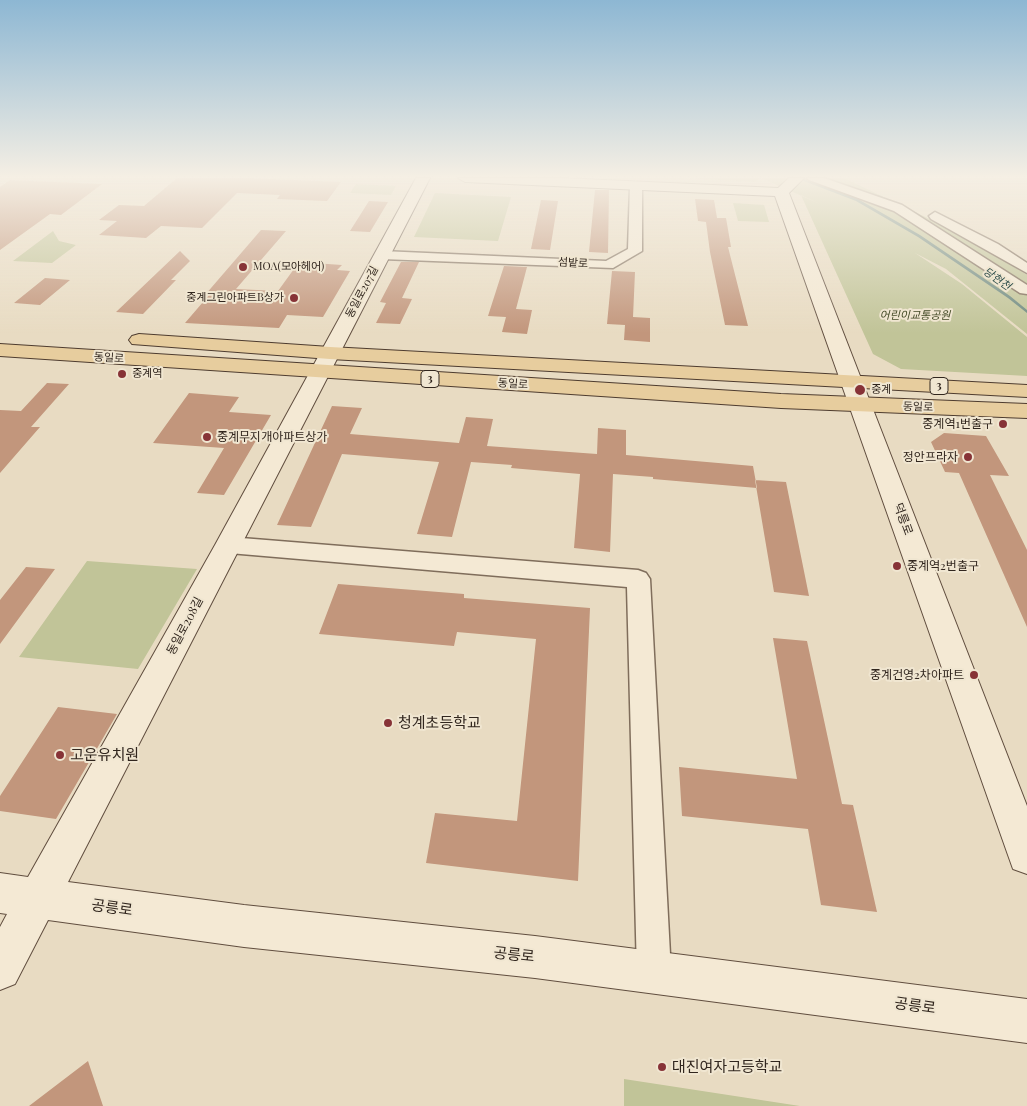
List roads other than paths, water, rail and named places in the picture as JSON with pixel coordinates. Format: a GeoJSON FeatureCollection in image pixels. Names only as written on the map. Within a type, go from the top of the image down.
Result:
{"type":"FeatureCollection","features":[{"type":"Feature","properties":{"kind":"main road","name":"동일로"},"geometry":{"type":"LineString","coordinates":[[0,332],[325,362]]}},
{"type":"Feature","properties":{"kind":"main road","name":"동일로"},"geometry":{"type":"LineString","coordinates":[[0,350],[325,362],[856,393],[1027,411]]}},
{"type":"Feature","properties":{"kind":"main road","name":"동일로"},"geometry":{"type":"LineString","coordinates":[[856,393],[1027,391]]}},
{"type":"Feature","properties":{"kind":"street","name":"동일로207길"},"geometry":{"type":"LineString","coordinates":[[325,362],[396,230]]}},
{"type":"Feature","properties":{"kind":"street","name":"섬밭로"},"geometry":{"type":"LineString","coordinates":[[382,255],[608,265],[635,251],[635,230]]}},
{"type":"Feature","properties":{"kind":"street","name":"덕릉로"},"geometry":{"type":"LineString","coordinates":[[803,230],[856,393],[1027,856]]}},
{"type":"Feature","properties":{"kind":"street"},"geometry":{"type":"LineString","coordinates":[[931,230],[1025,290]]}},
{"type":"Feature","properties":{"kind":"street"},"geometry":{"type":"LineString","coordinates":[[960,230],[993,247],[1027,269]]}},
{"type":"Feature","properties":{"kind":"street","name":"동일로208길"},"geometry":{"type":"LineString","coordinates":[[0,969],[19,896],[229,545],[325,362]]}},
{"type":"Feature","properties":{"kind":"street"},"geometry":{"type":"LineString","coordinates":[[229,545],[638,580],[654,972]]}},
{"type":"Feature","properties":{"kind":"street","name":"공릉로"},"geometry":{"type":"LineString","coordinates":[[19,896],[244,926],[535,957],[1027,1021]]}},
{"type":"Feature","properties":{"kind":"waterway","name":"당현천"},"geometry":{"type":"LineString","coordinates":[[908,230],[1009,297],[1027,312]]}},
{"type":"Feature","properties":{"kind":"place","name":"MOA(모아헤어)"},"geometry":{"type":"Point","coordinates":[243,267]}},
{"type":"Feature","properties":{"kind":"place","name":"중계그린아파트B상가"},"geometry":{"type":"Point","coordinates":[294,298]}},
{"type":"Feature","properties":{"kind":"place","name":"중계역"},"geometry":{"type":"Point","coordinates":[122,374]}},
{"type":"Feature","properties":{"kind":"place","name":"중계"},"geometry":{"type":"Point","coordinates":[860,390]}},
{"type":"Feature","properties":{"kind":"place","name":"중계역1번출구"},"geometry":{"type":"Point","coordinates":[1003,424]}},
{"type":"Feature","properties":{"kind":"place","name":"중계무지개아파트상가"},"geometry":{"type":"Point","coordinates":[207,437]}},
{"type":"Feature","properties":{"kind":"place","name":"정안프라자"},"geometry":{"type":"Point","coordinates":[968,457]}},
{"type":"Feature","properties":{"kind":"place","name":"중계역2번출구"},"geometry":{"type":"Point","coordinates":[897,566]}},
{"type":"Feature","properties":{"kind":"place","name":"중계건영2차아파트"},"geometry":{"type":"Point","coordinates":[974,675]}},
{"type":"Feature","properties":{"kind":"place","name":"청계초등학교"},"geometry":{"type":"Point","coordinates":[388,723]}},
{"type":"Feature","properties":{"kind":"place","name":"고운유치원"},"geometry":{"type":"Point","coordinates":[60,755]}},
{"type":"Feature","properties":{"kind":"place","name":"대진여자고등학교"},"geometry":{"type":"Point","coordinates":[662,1067]}},
{"type":"Feature","properties":{"kind":"park label","name":"어린이교통공원"},"geometry":{"type":"Point","coordinates":[915,316]}}]}
